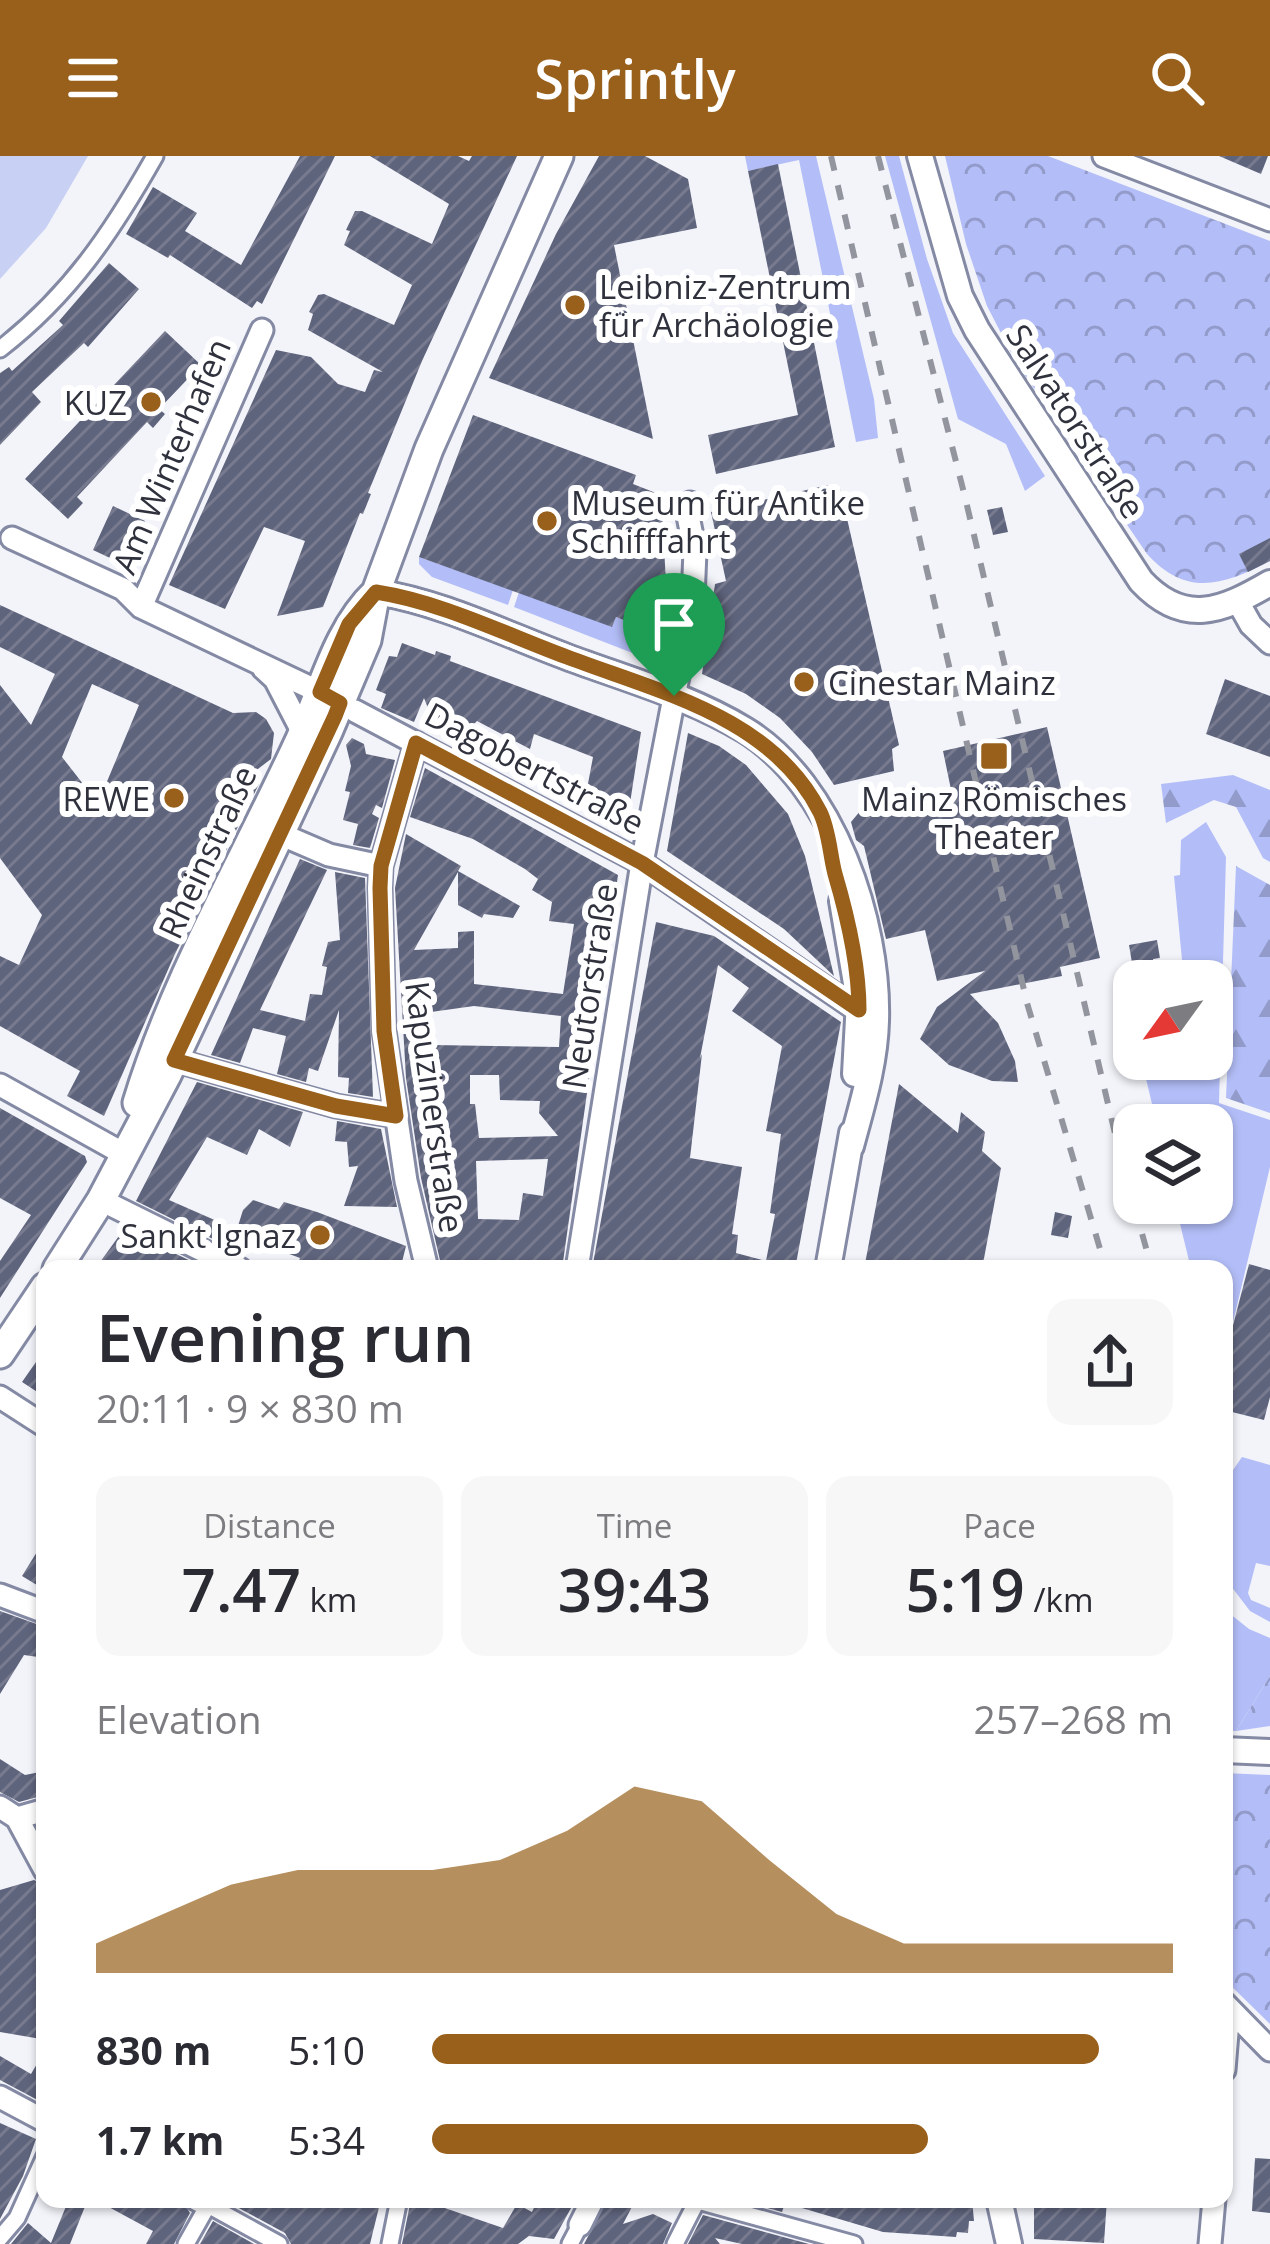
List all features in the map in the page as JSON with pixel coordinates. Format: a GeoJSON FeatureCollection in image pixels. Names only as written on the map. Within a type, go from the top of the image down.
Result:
{"type":"FeatureCollection","features":[{"type":"Feature","properties":{"kind":"main road","name":"Rheinstraße"},"geometry":{"type":"LineString","coordinates":[[70,1260],[174,1060],[367,640],[376,592],[457,382],[559,156]]}},
{"type":"Feature","properties":{"kind":"main road","name":"Rheinstraße"},"geometry":{"type":"LineString","coordinates":[[124,1154],[144,1078],[165,1026],[303,733],[338,702]]}},
{"type":"Feature","properties":{"kind":"main road"},"geometry":{"type":"LineString","coordinates":[[0,1354],[36,1300]]}},
{"type":"Feature","properties":{"kind":"street"},"geometry":{"type":"LineString","coordinates":[[0,349],[30,326],[106,240],[155,156]]}},
{"type":"Feature","properties":{"kind":"street","name":"Salvatorstraße"},"geometry":{"type":"LineString","coordinates":[[920,156],[960,296],[977,330],[1141,580],[1158,598],[1192,610],[1238,602],[1270,584]]}},
{"type":"Feature","properties":{"kind":"street"},"geometry":{"type":"LineString","coordinates":[[1104,156],[1270,220]]}},
{"type":"Feature","properties":{"kind":"street","name":"Am Winterhafen"},"geometry":{"type":"LineString","coordinates":[[141,607],[262,330]]}},
{"type":"Feature","properties":{"kind":"street","name":"Neutorstraße"},"geometry":{"type":"LineString","coordinates":[[578,1260],[695,571],[687,512],[690,503]]}},
{"type":"Feature","properties":{"kind":"street","name":"Dagobertstraße"},"geometry":{"type":"LineString","coordinates":[[6,535],[123,589],[141,607],[338,702],[642,863],[867,1016]]}},
{"type":"Feature","properties":{"kind":"street"},"geometry":{"type":"LineString","coordinates":[[376,592],[432,607],[674,696],[761,741],[800,781],[823,816],[867,1016],[851,1146],[830,1260]]}},
{"type":"Feature","properties":{"kind":"street"},"geometry":{"type":"LineString","coordinates":[[1238,602],[1251,625],[1270,643]]}},
{"type":"Feature","properties":{"kind":"street","name":"Dagobertstraße"},"geometry":{"type":"LineString","coordinates":[[254,660],[275,679],[303,733]]}},
{"type":"Feature","properties":{"kind":"street","name":"Kapuzinerstraße"},"geometry":{"type":"LineString","coordinates":[[416,743],[381,866],[384,1031],[425,1260]]}},
{"type":"Feature","properties":{"kind":"street"},"geometry":{"type":"LineString","coordinates":[[280,834],[329,856],[381,866]]}},
{"type":"Feature","properties":{"kind":"street"},"geometry":{"type":"LineString","coordinates":[[174,1060],[336,1106],[396,1116]]}},
{"type":"Feature","properties":{"kind":"street"},"geometry":{"type":"LineString","coordinates":[[0,1085],[124,1154]]}},
{"type":"Feature","properties":{"kind":"street"},"geometry":{"type":"LineString","coordinates":[[101,1200],[220,1260]]}},
{"type":"Feature","properties":{"kind":"street"},"geometry":{"type":"LineString","coordinates":[[0,1397],[36,1420]]}},
{"type":"Feature","properties":{"kind":"street"},"geometry":{"type":"LineString","coordinates":[[0,1595],[36,1609]]}},
{"type":"Feature","properties":{"kind":"street"},"geometry":{"type":"LineString","coordinates":[[1233,1750],[1270,1752]]}},
{"type":"Feature","properties":{"kind":"street"},"geometry":{"type":"LineString","coordinates":[[8,1813],[36,1856]]}},
{"type":"Feature","properties":{"kind":"street"},"geometry":{"type":"LineString","coordinates":[[1233,2012],[1270,2050]]}},
{"type":"Feature","properties":{"kind":"street"},"geometry":{"type":"LineString","coordinates":[[0,2097],[36,2116]]}},
{"type":"Feature","properties":{"kind":"street"},"geometry":{"type":"LineString","coordinates":[[0,2238],[25,2206],[36,2178]]}},
{"type":"Feature","properties":{"kind":"street"},"geometry":{"type":"LineString","coordinates":[[187,2244],[200,2208]]}},
{"type":"Feature","properties":{"kind":"street"},"geometry":{"type":"LineString","coordinates":[[213,2208],[279,2244]]}},
{"type":"Feature","properties":{"kind":"street"},"geometry":{"type":"LineString","coordinates":[[390,2244],[397,2208]]}},
{"type":"Feature","properties":{"kind":"street"},"geometry":{"type":"LineString","coordinates":[[675,2244],[694,2208]]}},
{"type":"Feature","properties":{"kind":"street"},"geometry":{"type":"LineString","coordinates":[[726,2208],[854,2244]]}},
{"type":"Feature","properties":{"kind":"street"},"geometry":{"type":"LineString","coordinates":[[1001,2208],[1010,2244]]}},
{"type":"Feature","properties":{"kind":"street"},"geometry":{"type":"LineString","coordinates":[[1210,2244],[1213,2208]]}},
{"type":"Feature","properties":{"kind":"green space"},"geometry":{"type":"Polygon","coordinates":[[[745,156],[816,156],[874,399],[878,438],[856,442],[799,160],[748,171],[745,156]]]}},
{"type":"Feature","properties":{"kind":"green space"},"geometry":{"type":"Polygon","coordinates":[[[885,156],[899,156],[953,333],[1045,476],[1025,491],[1006,444],[958,419],[885,156]]]}},
{"type":"Feature","properties":{"kind":"green space"},"geometry":{"type":"Polygon","coordinates":[[[945,156],[1048,156],[1270,241],[1270,561],[1206,583],[1177,577],[1147,554],[1016,362],[987,306],[945,156]]]}},
{"type":"Feature","properties":{"kind":"green space"},"geometry":{"type":"Polygon","coordinates":[[[419,557],[513,590],[508,605],[432,577],[419,564],[419,557]]]}},
{"type":"Feature","properties":{"kind":"green space"},"geometry":{"type":"Polygon","coordinates":[[[519,592],[611,626],[616,617],[657,633],[655,646],[646,654],[635,654],[514,607],[519,592]]]}},
{"type":"Feature","properties":{"kind":"green space"},"geometry":{"type":"Polygon","coordinates":[[[1233,775],[1270,790],[1270,862],[1263,858],[1236,807],[1214,800],[1166,823],[1161,784],[1233,775]]]}},
{"type":"Feature","properties":{"kind":"green space"},"geometry":{"type":"Polygon","coordinates":[[[1206,822],[1226,857],[1223,960],[1182,960],[1174,876],[1180,875],[1181,840],[1206,822]]]}},
{"type":"Feature","properties":{"kind":"green space"},"geometry":{"type":"Polygon","coordinates":[[[1236,866],[1270,885],[1270,1113],[1226,1098],[1227,1080],[1233,1080],[1236,866]]]}},
{"type":"Feature","properties":{"kind":"green space"},"geometry":{"type":"Polygon","coordinates":[[[1146,1080],[1220,1080],[1222,1104],[1152,1104],[1146,1080]]]}},
{"type":"Feature","properties":{"kind":"green space"},"geometry":{"type":"Polygon","coordinates":[[[1233,1108],[1270,1120],[1270,1167],[1233,1322],[1233,1260],[1189,1260],[1180,1224],[1233,1224],[1233,1108]]]}},
{"type":"Feature","properties":{"kind":"green space"},"geometry":{"type":"Polygon","coordinates":[[[1242,1457],[1270,1465],[1270,1566],[1256,1563],[1248,1593],[1251,1600],[1270,1608],[1270,1622],[1250,1611],[1233,1589],[1233,1470],[1242,1457]]]}},
{"type":"Feature","properties":{"kind":"green space"},"geometry":{"type":"Polygon","coordinates":[[[1233,1616],[1270,1638],[1270,1676],[1236,1731],[1233,1616]]]}},
{"type":"Feature","properties":{"kind":"green space"},"geometry":{"type":"Polygon","coordinates":[[[1270,1676],[1270,1726],[1236,1731],[1270,1676]]]}},
{"type":"Feature","properties":{"kind":"green space"},"geometry":{"type":"Polygon","coordinates":[[[1233,1773],[1270,1775],[1270,2024],[1233,1988],[1233,1773]]]}},
{"type":"Feature","properties":{"kind":"shaded area"},"geometry":{"type":"Polygon","coordinates":[[[0,156],[88,156],[46,228],[0,279],[0,156]]]}},
{"type":"Feature","properties":{"kind":"building"},"geometry":{"type":"Polygon","coordinates":[[[300,156],[335,156],[262,304],[257,301],[252,308],[170,255],[126,234],[153,187],[197,213],[185,231],[241,265],[300,156]]]}},
{"type":"Feature","properties":{"kind":"building"},"geometry":{"type":"Polygon","coordinates":[[[370,156],[458,156],[469,161],[472,156],[517,156],[422,361],[323,607],[277,616],[305,541],[264,527],[225,609],[169,585],[276,350],[311,357],[338,384],[365,392],[374,370],[383,372],[308,330],[313,314],[309,312],[318,295],[324,294],[394,325],[412,285],[344,245],[350,231],[346,230],[355,211],[362,211],[432,244],[449,204],[370,156]]]}},
{"type":"Feature","properties":{"kind":"building","name":"Leibniz-Zentrum für Archäologie"},"geometry":{"type":"Polygon","coordinates":[[[599,156],[645,156],[688,179],[697,228],[614,245],[653,439],[489,378],[556,234],[599,156]]]}},
{"type":"Feature","properties":{"kind":"building"},"geometry":{"type":"Polygon","coordinates":[[[1219,156],[1268,156],[1261,174],[1219,156]]]}},
{"type":"Feature","properties":{"kind":"building"},"geometry":{"type":"Polygon","coordinates":[[[778,164],[835,447],[716,474],[708,435],[798,415],[748,171],[778,164]]]}},
{"type":"Feature","properties":{"kind":"building"},"geometry":{"type":"Polygon","coordinates":[[[109,263],[139,289],[88,347],[84,343],[32,392],[41,402],[0,445],[0,373],[9,367],[12,371],[63,325],[59,321],[109,263]]]}},
{"type":"Feature","properties":{"kind":"building"},"geometry":{"type":"Polygon","coordinates":[[[165,331],[201,365],[159,409],[165,414],[153,428],[147,422],[77,497],[83,503],[68,519],[25,479],[165,331]]]}},
{"type":"Feature","properties":{"kind":"building","name":"Museum für Antike Schifffahrt"},"geometry":{"type":"Polygon","coordinates":[[[473,415],[636,475],[633,484],[661,495],[666,582],[657,633],[616,617],[612,627],[419,557],[473,415]]]}},
{"type":"Feature","properties":{"kind":"building","name":"Cinestar Mainz"},"geometry":{"type":"Polygon","coordinates":[[[828,485],[829,491],[840,488],[899,745],[892,749],[894,771],[834,785],[780,718],[746,694],[702,674],[715,584],[726,581],[711,512],[828,485]]]}},
{"type":"Feature","properties":{"kind":"building"},"geometry":{"type":"Polygon","coordinates":[[[113,506],[145,521],[125,565],[93,550],[113,506]]]}},
{"type":"Feature","properties":{"kind":"building"},"geometry":{"type":"Polygon","coordinates":[[[1002,507],[1008,532],[993,535],[987,510],[1002,507]]]}},
{"type":"Feature","properties":{"kind":"building"},"geometry":{"type":"Polygon","coordinates":[[[1270,538],[1270,561],[1248,572],[1239,554],[1270,538]]]}},
{"type":"Feature","properties":{"kind":"building"},"geometry":{"type":"Polygon","coordinates":[[[0,605],[233,713],[256,712],[274,733],[271,759],[246,778],[259,784],[174,956],[104,1116],[67,1096],[80,1071],[0,1026],[0,956],[19,965],[42,915],[0,858],[0,685],[31,725],[55,674],[0,647],[0,605]],[[92,684],[62,757],[98,803],[139,705],[92,684]]]}},
{"type":"Feature","properties":{"kind":"building"},"geometry":{"type":"Polygon","coordinates":[[[402,643],[451,656],[450,661],[641,732],[626,829],[584,805],[593,757],[534,734],[530,749],[477,721],[462,737],[443,715],[433,721],[424,698],[414,722],[381,708],[386,694],[376,690],[389,656],[397,657],[402,643]]]}},
{"type":"Feature","properties":{"kind":"building"},"geometry":{"type":"Polygon","coordinates":[[[1225,679],[1270,696],[1270,757],[1206,734],[1225,679]]]}},
{"type":"Feature","properties":{"kind":"building"},"geometry":{"type":"Polygon","coordinates":[[[1047,727],[1100,958],[1060,967],[1062,976],[970,994],[998,1023],[1015,1061],[1018,1082],[992,1081],[949,1065],[920,1039],[937,1007],[985,971],[937,981],[925,930],[886,939],[864,846],[856,840],[851,822],[861,810],[873,809],[882,815],[953,799],[943,751],[1047,727]]]}},
{"type":"Feature","properties":{"kind":"building"},"geometry":{"type":"Polygon","coordinates":[[[688,733],[746,765],[788,814],[805,856],[834,976],[784,929],[667,851],[688,733]]]}},
{"type":"Feature","properties":{"kind":"building"},"geometry":{"type":"Polygon","coordinates":[[[352,738],[364,744],[366,754],[395,760],[382,808],[376,805],[372,814],[379,818],[370,848],[353,845],[358,824],[343,820],[350,792],[345,791],[351,766],[346,745],[352,738]]]}},
{"type":"Feature","properties":{"kind":"building"},"geometry":{"type":"Polygon","coordinates":[[[425,768],[618,875],[563,1260],[440,1260],[421,1178],[406,1078],[395,888],[406,834],[520,906],[513,918],[484,914],[482,918],[458,905],[458,872],[414,950],[458,948],[458,932],[474,931],[474,984],[563,994],[574,924],[549,921],[552,902],[532,890],[538,879],[473,839],[410,817],[425,768]],[[474,1006],[431,1012],[433,1045],[559,1047],[561,1016],[474,1006]],[[470,1075],[470,1104],[475,1104],[479,1138],[558,1136],[539,1113],[540,1101],[500,1100],[499,1075],[470,1075]],[[548,1159],[476,1161],[478,1219],[519,1220],[523,1193],[543,1196],[548,1159]]]}},
{"type":"Feature","properties":{"kind":"building"},"geometry":{"type":"Polygon","coordinates":[[[300,859],[327,870],[260,1010],[305,1021],[310,994],[322,995],[328,942],[340,940],[335,872],[365,878],[373,1097],[348,1093],[349,1078],[338,1077],[339,1010],[318,1071],[309,1068],[306,1082],[277,1074],[286,1036],[253,1028],[240,1063],[211,1055],[300,859]]]}},
{"type":"Feature","properties":{"kind":"building"},"geometry":{"type":"Polygon","coordinates":[[[656,922],[714,936],[841,1022],[797,1260],[766,1260],[781,1134],[766,1131],[782,1046],[732,1011],[749,988],[718,965],[700,1058],[702,1054],[690,1158],[742,1167],[732,1234],[738,1235],[736,1253],[762,1260],[594,1260],[656,922]]]}},
{"type":"Feature","properties":{"kind":"building"},"geometry":{"type":"Polygon","coordinates":[[[1157,940],[1160,958],[1132,960],[1129,945],[1157,940]]]}},
{"type":"Feature","properties":{"kind":"building"},"geometry":{"type":"Polygon","coordinates":[[[197,1082],[303,1112],[290,1147],[259,1129],[247,1155],[207,1137],[169,1200],[226,1225],[219,1242],[136,1201],[197,1082]]]}},
{"type":"Feature","properties":{"kind":"building"},"geometry":{"type":"Polygon","coordinates":[[[899,1084],[958,1133],[961,1112],[985,1132],[982,1151],[1001,1168],[984,1260],[866,1260],[899,1084]]]}},
{"type":"Feature","properties":{"kind":"building"},"geometry":{"type":"Polygon","coordinates":[[[0,1108],[85,1156],[87,1162],[0,1298],[0,1261],[31,1215],[0,1198],[0,1108]]]}},
{"type":"Feature","properties":{"kind":"building"},"geometry":{"type":"Polygon","coordinates":[[[337,1121],[381,1129],[397,1207],[344,1206],[358,1166],[349,1167],[347,1142],[335,1141],[337,1121]]]}},
{"type":"Feature","properties":{"kind":"building","name":"Sankt Ignaz"},"geometry":{"type":"Polygon","coordinates":[[[253,1200],[279,1209],[284,1202],[317,1212],[406,1246],[402,1260],[299,1260],[268,1246],[268,1236],[238,1226],[243,1210],[253,1200]]]}},
{"type":"Feature","properties":{"kind":"building"},"geometry":{"type":"Polygon","coordinates":[[[1055,1212],[1072,1216],[1068,1238],[1051,1235],[1055,1212]]]}},
{"type":"Feature","properties":{"kind":"building"},"geometry":{"type":"Polygon","coordinates":[[[124,1229],[189,1260],[102,1260],[124,1229]]]}},
{"type":"Feature","properties":{"kind":"building"},"geometry":{"type":"Polygon","coordinates":[[[1249,1264],[1270,1270],[1270,1397],[1264,1420],[1233,1412],[1233,1325],[1249,1264]]]}},
{"type":"Feature","properties":{"kind":"building"},"geometry":{"type":"Polygon","coordinates":[[[36,1362],[36,1391],[22,1382],[36,1362]]]}},
{"type":"Feature","properties":{"kind":"building"},"geometry":{"type":"Polygon","coordinates":[[[36,1553],[36,1585],[22,1576],[36,1553]]]}},
{"type":"Feature","properties":{"kind":"building"},"geometry":{"type":"Polygon","coordinates":[[[0,1611],[36,1624],[36,1657],[24,1655],[0,1694],[0,1611]]]}},
{"type":"Feature","properties":{"kind":"building"},"geometry":{"type":"Polygon","coordinates":[[[0,1759],[25,1775],[36,1773],[36,1797],[19,1802],[0,1792],[0,1759]]]}},
{"type":"Feature","properties":{"kind":"building"},"geometry":{"type":"Polygon","coordinates":[[[36,1881],[36,2038],[0,2032],[0,1890],[36,1881]]]}},
{"type":"Feature","properties":{"kind":"building"},"geometry":{"type":"Polygon","coordinates":[[[0,2056],[31,2074],[36,2065],[36,2099],[0,2080],[0,2056]]]}},
{"type":"Feature","properties":{"kind":"building"},"geometry":{"type":"Polygon","coordinates":[[[0,2123],[36,2139],[0,2219],[0,2123]]]}},
{"type":"Feature","properties":{"kind":"building"},"geometry":{"type":"Polygon","coordinates":[[[1255,2158],[1270,2159],[1270,2213],[1252,2211],[1255,2158]]]}},
{"type":"Feature","properties":{"kind":"building"},"geometry":{"type":"Polygon","coordinates":[[[65,2208],[84,2208],[70,2244],[11,2244],[28,2223],[51,2243],[65,2208]]]}},
{"type":"Feature","properties":{"kind":"building"},"geometry":{"type":"Polygon","coordinates":[[[111,2208],[187,2208],[190,2213],[174,2244],[146,2244],[153,2231],[111,2208]]]}},
{"type":"Feature","properties":{"kind":"building"},"geometry":{"type":"Polygon","coordinates":[[[239,2208],[379,2208],[370,2244],[291,2244],[285,2233],[239,2208]]]}},
{"type":"Feature","properties":{"kind":"building"},"geometry":{"type":"Polygon","coordinates":[[[409,2208],[445,2208],[503,2228],[515,2208],[532,2212],[534,2208],[571,2208],[554,2239],[529,2236],[518,2244],[402,2244],[409,2208]]]}},
{"type":"Feature","properties":{"kind":"building"},"geometry":{"type":"Polygon","coordinates":[[[603,2208],[631,2208],[623,2224],[653,2214],[672,2223],[663,2244],[584,2244],[603,2208]]]}},
{"type":"Feature","properties":{"kind":"building"},"geometry":{"type":"Polygon","coordinates":[[[802,2208],[973,2208],[974,2221],[969,2221],[968,2233],[957,2232],[956,2237],[883,2232],[802,2208]]]}},
{"type":"Feature","properties":{"kind":"building"},"geometry":{"type":"Polygon","coordinates":[[[1034,2208],[1106,2208],[1104,2243],[1034,2239],[1034,2208]]]}},
{"type":"Feature","properties":{"kind":"building"},"geometry":{"type":"Polygon","coordinates":[[[703,2215],[809,2244],[742,2244],[715,2238],[720,2244],[688,2244],[703,2215]]]}},
{"type":"Feature","properties":{"kind":"building"},"geometry":{"type":"Polygon","coordinates":[[[213,2221],[254,2244],[200,2244],[213,2221]]]}},
{"type":"Feature","properties":{"kind":"railway"},"geometry":{"type":"LineString","coordinates":[[831,156],[1027,1003],[1103,1260]]}},
{"type":"Feature","properties":{"kind":"railway"},"geometry":{"type":"LineString","coordinates":[[878,156],[1149,1260]]}},
{"type":"Feature","properties":{"kind":"place","name":"Leibniz-Zentrum für Archäologie"},"geometry":{"type":"Point","coordinates":[575,305]}},
{"type":"Feature","properties":{"kind":"place","name":"KUZ"},"geometry":{"type":"Point","coordinates":[151,402]}},
{"type":"Feature","properties":{"kind":"place","name":"Museum für Antike Schifffahrt"},"geometry":{"type":"Point","coordinates":[547,521]}},
{"type":"Feature","properties":{"kind":"place","name":"Cinestar Mainz"},"geometry":{"type":"Point","coordinates":[804,682]}},
{"type":"Feature","properties":{"kind":"place","name":"Mainz Römisches Theater"},"geometry":{"type":"Point","coordinates":[994,756]}},
{"type":"Feature","properties":{"kind":"place","name":"REWE"},"geometry":{"type":"Point","coordinates":[174,798]}},
{"type":"Feature","properties":{"kind":"place","name":"Sankt Ignaz"},"geometry":{"type":"Point","coordinates":[320,1235]}},
{"type":"Feature","properties":{"kind":"route"},"geometry":{"type":"LineString","coordinates":[[376,592],[432,607],[674,696],[761,741],[800,781],[823,816],[848,925],[859,1010],[642,863],[416,743],[381,866],[384,1031],[396,1116],[336,1106],[174,1060],[335,716],[340,703],[320,692],[349,624],[376,592]]}}]}
